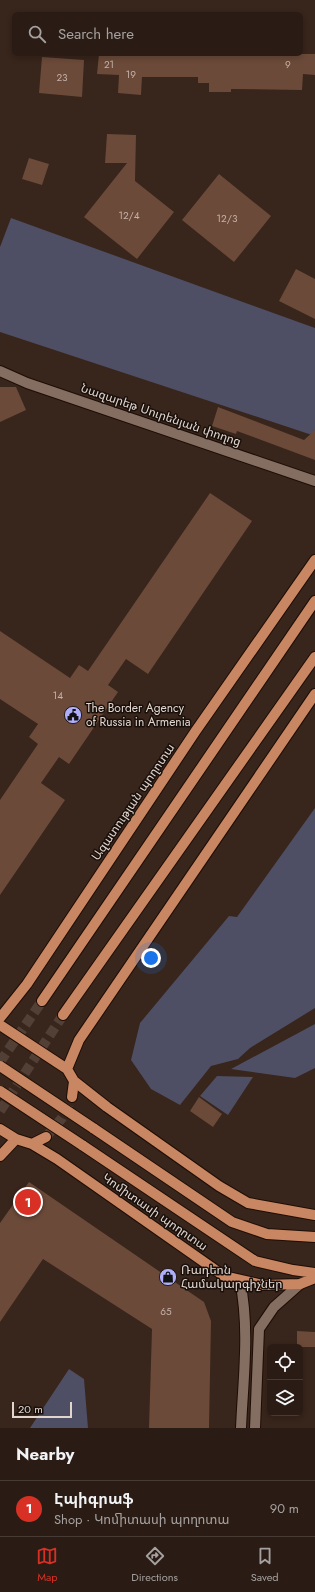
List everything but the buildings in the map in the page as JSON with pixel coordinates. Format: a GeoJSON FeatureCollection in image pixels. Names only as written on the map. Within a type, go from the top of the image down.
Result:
{"type":"FeatureCollection","features":[{"type":"Feature","properties":{"kind":"main road","name":"Ազատության պողոտա"},"geometry":{"type":"LineString","coordinates":[[0,1018],[27,984],[195,732],[315,560]]}},
{"type":"Feature","properties":{"kind":"main road"},"geometry":{"type":"LineString","coordinates":[[42,1001],[315,601]]}},
{"type":"Feature","properties":{"kind":"main road"},"geometry":{"type":"LineString","coordinates":[[63,1015],[315,657]]}},
{"type":"Feature","properties":{"kind":"main road"},"geometry":{"type":"LineString","coordinates":[[67,1069],[79,1040],[315,694]]}},
{"type":"Feature","properties":{"kind":"main road"},"geometry":{"type":"LineString","coordinates":[[0,1025],[67,1069],[74,1081],[120,1116],[219,1186],[248,1203],[315,1215]]}},
{"type":"Feature","properties":{"kind":"main road"},"geometry":{"type":"LineString","coordinates":[[0,1066],[232,1222],[267,1234],[315,1237]]}},
{"type":"Feature","properties":{"kind":"main road"},"geometry":{"type":"LineString","coordinates":[[72,1097],[74,1081]]}},
{"type":"Feature","properties":{"kind":"main road","name":"Կոմիտասի պողոտա"},"geometry":{"type":"LineString","coordinates":[[0,1091],[256,1261],[293,1270],[315,1273]]}},
{"type":"Feature","properties":{"kind":"main road","name":"Կոմիտասի պողոտա"},"geometry":{"type":"LineString","coordinates":[[0,1129],[16,1139],[32,1144],[224,1276],[240,1281],[263,1285],[300,1284],[315,1278]]}},
{"type":"Feature","properties":{"kind":"main road"},"geometry":{"type":"LineString","coordinates":[[32,1144],[46,1137]]}},
{"type":"Feature","properties":{"kind":"main road"},"geometry":{"type":"LineString","coordinates":[[0,1156],[16,1139]]}},
{"type":"Feature","properties":{"kind":"street","name":"Նազարեթ Սուրենյան փողոց"},"geometry":{"type":"LineString","coordinates":[[0,371],[27,383],[315,481]]}},
{"type":"Feature","properties":{"kind":"street"},"geometry":{"type":"LineString","coordinates":[[240,1281],[244,1301],[245,1327],[241,1428]]}},
{"type":"Feature","properties":{"kind":"street"},"geometry":{"type":"LineString","coordinates":[[254,1428],[259,1329],[274,1308],[300,1284]]}},
{"type":"Feature","properties":{"kind":"shaded area"},"geometry":{"type":"Polygon","coordinates":[[[11,218],[315,328],[315,436],[0,332],[0,247],[11,218]]]}},
{"type":"Feature","properties":{"kind":"shaded area"},"geometry":{"type":"Polygon","coordinates":[[[315,808],[315,1008],[250,1048],[238,1059],[211,1066],[180,1105],[151,1089],[131,1060],[140,1023],[229,916],[237,917],[315,808]]]}},
{"type":"Feature","properties":{"kind":"shaded area"},"geometry":{"type":"Polygon","coordinates":[[[315,1024],[315,1068],[295,1078],[231,1069],[315,1024]]]}},
{"type":"Feature","properties":{"kind":"shaded area"},"geometry":{"type":"Polygon","coordinates":[[[217,1076],[253,1077],[228,1115],[200,1096],[217,1076]]]}},
{"type":"Feature","properties":{"kind":"shaded area"},"geometry":{"type":"Polygon","coordinates":[[[69,1369],[84,1379],[88,1428],[30,1428],[69,1369]]]}},
{"type":"Feature","properties":{"kind":"tunnel"},"geometry":{"type":"LineString","coordinates":[[0,1062],[42,1001]]}},
{"type":"Feature","properties":{"kind":"tunnel"},"geometry":{"type":"LineString","coordinates":[[0,1111],[63,1015]]}},
{"type":"Feature","properties":{"kind":"tunnel"},"geometry":{"type":"LineString","coordinates":[[46,1137],[62,1118],[72,1097]]}},
{"type":"Feature","properties":{"kind":"place","name":"The Border Agency of Russia in Armenia"},"geometry":{"type":"Point","coordinates":[73,715]}},
{"type":"Feature","properties":{"kind":"place","name":"Էպիգրաֆ"},"geometry":{"type":"Point","coordinates":[28,1202]}},
{"type":"Feature","properties":{"kind":"place","name":"Ռադեոն Համակարգիչներ"},"geometry":{"type":"Point","coordinates":[168,1277]}}]}
